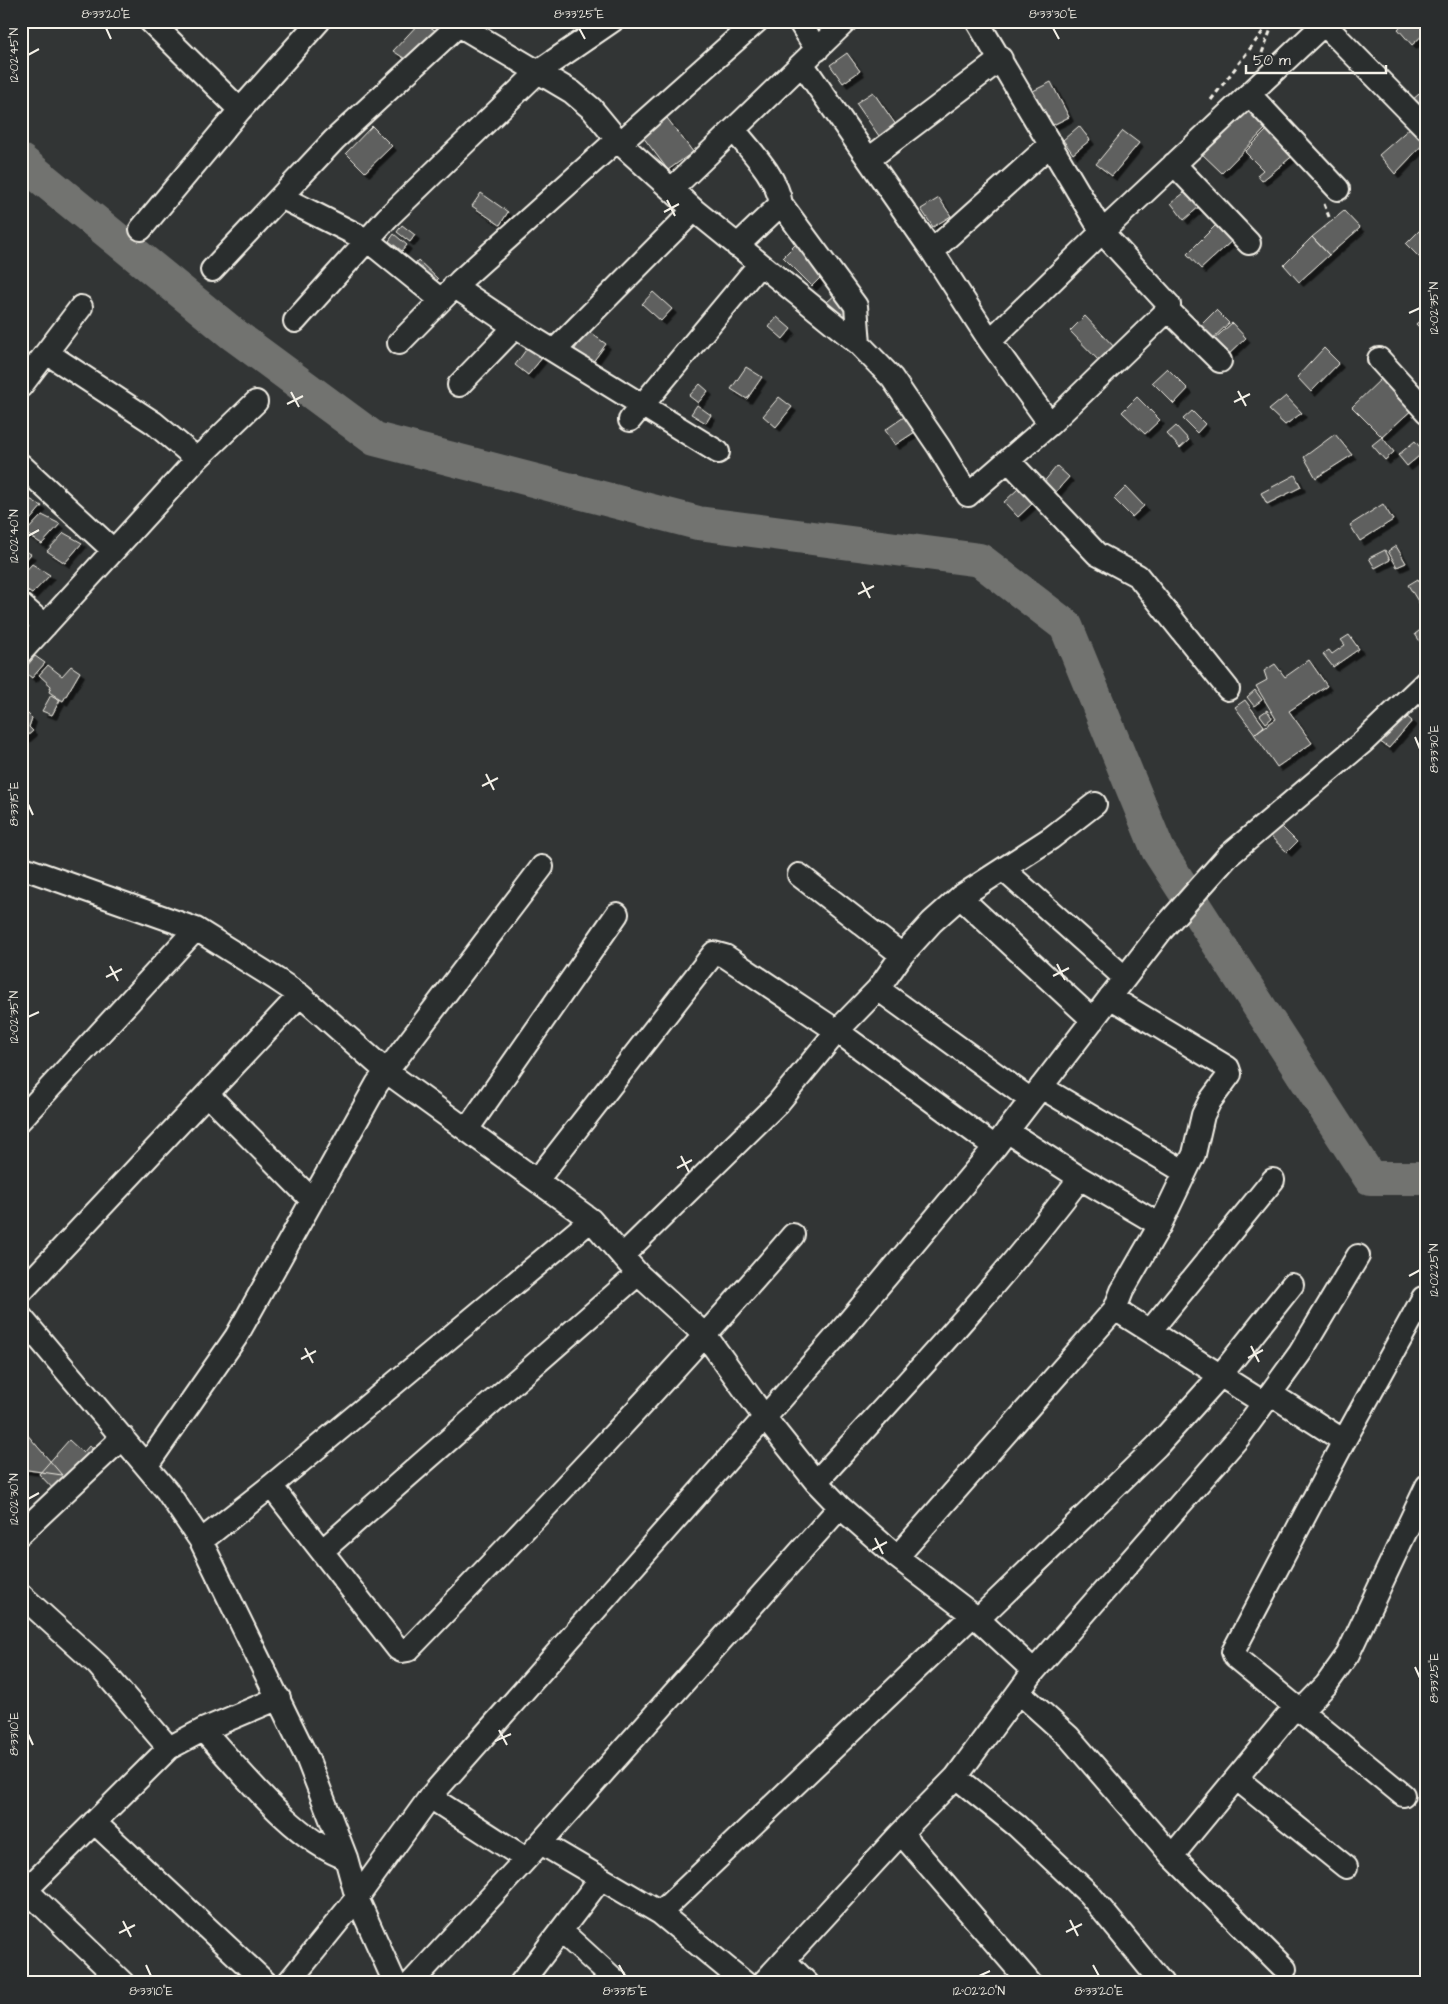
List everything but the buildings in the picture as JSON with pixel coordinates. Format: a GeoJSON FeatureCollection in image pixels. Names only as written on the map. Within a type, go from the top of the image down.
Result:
{"type":"FeatureCollection","features":[{"type":"Feature","properties":{"kind":"street"},"geometry":{"type":"LineString","coordinates":[[150,21],[240,110]]}},
{"type":"Feature","properties":{"kind":"street"},"geometry":{"type":"LineString","coordinates":[[141,228],[318,21]]}},
{"type":"Feature","properties":{"kind":"street"},"geometry":{"type":"LineString","coordinates":[[295,320],[367,240],[539,71],[612,21]]}},
{"type":"Feature","properties":{"kind":"street"},"geometry":{"type":"LineString","coordinates":[[399,343],[448,293],[757,21]]}},
{"type":"Feature","properties":{"kind":"street"},"geometry":{"type":"LineString","coordinates":[[799,21],[810,58],[869,159],[932,250],[990,341],[1050,424]]}},
{"type":"Feature","properties":{"kind":"street"},"geometry":{"type":"LineString","coordinates":[[672,189],[810,58],[846,21]]}},
{"type":"Feature","properties":{"kind":"street"},"geometry":{"type":"LineString","coordinates":[[212,270],[334,140],[458,22],[572,92],[592,109],[619,142],[694,210],[859,344],[892,378],[939,446],[965,493],[968,495],[973,493],[1050,424],[1168,310],[1169,305],[1164,297],[1102,232],[977,21]]}},
{"type":"Feature","properties":{"kind":"street"},"geometry":{"type":"LineString","coordinates":[[990,341],[1102,232],[1324,24],[1427,129]]}},
{"type":"Feature","properties":{"kind":"street"},"geometry":{"type":"LineString","coordinates":[[869,159],[1001,59]]}},
{"type":"Feature","properties":{"kind":"street"},"geometry":{"type":"LineString","coordinates":[[1250,94],[1338,188]]}},
{"type":"Feature","properties":{"kind":"street"},"geometry":{"type":"LineString","coordinates":[[734,130],[762,166],[780,195],[781,204],[856,306],[859,344]]}},
{"type":"Feature","properties":{"kind":"street"},"geometry":{"type":"LineString","coordinates":[[932,250],[1051,144]]}},
{"type":"Feature","properties":{"kind":"street"},"geometry":{"type":"LineString","coordinates":[[1174,164],[1249,243]]}},
{"type":"Feature","properties":{"kind":"street"},"geometry":{"type":"LineString","coordinates":[[281,197],[367,240],[448,293],[555,350],[636,412],[718,452]]}},
{"type":"Feature","properties":{"kind":"street"},"geometry":{"type":"LineString","coordinates":[[737,246],[781,204]]}},
{"type":"Feature","properties":{"kind":"street"},"geometry":{"type":"LineString","coordinates":[[555,350],[694,210]]}},
{"type":"Feature","properties":{"kind":"street"},"geometry":{"type":"LineString","coordinates":[[636,412],[760,265]]}},
{"type":"Feature","properties":{"kind":"street"},"geometry":{"type":"LineString","coordinates":[[21,386],[82,307]]}},
{"type":"Feature","properties":{"kind":"street"},"geometry":{"type":"LineString","coordinates":[[1168,310],[1220,361]]}},
{"type":"Feature","properties":{"kind":"street"},"geometry":{"type":"LineString","coordinates":[[459,385],[515,327]]}},
{"type":"Feature","properties":{"kind":"street"},"geometry":{"type":"LineString","coordinates":[[47,352],[154,423],[197,459]]}},
{"type":"Feature","properties":{"kind":"street"},"geometry":{"type":"LineString","coordinates":[[1379,359],[1427,412]]}},
{"type":"Feature","properties":{"kind":"street"},"geometry":{"type":"LineString","coordinates":[[21,652],[197,459],[256,402]]}},
{"type":"Feature","properties":{"kind":"street"},"geometry":{"type":"LineString","coordinates":[[1009,461],[1097,554],[1138,576],[1228,689]]}},
{"type":"Feature","properties":{"kind":"street"},"geometry":{"type":"LineString","coordinates":[[21,465],[113,550]]}},
{"type":"Feature","properties":{"kind":"street"},"geometry":{"type":"LineString","coordinates":[[21,605],[45,626]]}},
{"type":"Feature","properties":{"kind":"street"},"geometry":{"type":"LineString","coordinates":[[288,1983],[357,1898],[430,1797],[765,1418],[1001,1139],[1161,931],[1228,856],[1363,742],[1427,681]]}},
{"type":"Feature","properties":{"kind":"street"},"geometry":{"type":"LineString","coordinates":[[623,1254],[778,1103],[837,1031],[878,989],[902,955],[932,922],[960,897],[1051,838],[1095,804]]}},
{"type":"Feature","properties":{"kind":"street"},"geometry":{"type":"LineString","coordinates":[[147,1465],[236,1336],[376,1084],[542,866]]}},
{"type":"Feature","properties":{"kind":"street"},"geometry":{"type":"LineString","coordinates":[[21,867],[196,929],[300,995],[387,1072],[468,1128],[591,1220],[623,1254],[638,1274],[706,1336],[765,1418],[816,1482],[840,1507],[897,1557],[976,1617],[1034,1671]]}},
{"type":"Feature","properties":{"kind":"street"},"geometry":{"type":"LineString","coordinates":[[1004,870],[1125,978]]}},
{"type":"Feature","properties":{"kind":"street"},"geometry":{"type":"LineString","coordinates":[[799,875],[902,955]]}},
{"type":"Feature","properties":{"kind":"street"},"geometry":{"type":"LineString","coordinates":[[960,897],[1093,1020]]}},
{"type":"Feature","properties":{"kind":"street"},"geometry":{"type":"LineString","coordinates":[[468,1128],[617,914]]}},
{"type":"Feature","properties":{"kind":"street"},"geometry":{"type":"LineString","coordinates":[[21,1119],[196,929]]}},
{"type":"Feature","properties":{"kind":"street"},"geometry":{"type":"LineString","coordinates":[[537,1180],[714,953],[726,956],[1001,1139],[1080,1178],[1160,1225]]}},
{"type":"Feature","properties":{"kind":"street"},"geometry":{"type":"LineString","coordinates":[[878,989],[1036,1094],[1185,1172]]}},
{"type":"Feature","properties":{"kind":"street"},"geometry":{"type":"LineString","coordinates":[[21,1292],[300,995]]}},
{"type":"Feature","properties":{"kind":"street"},"geometry":{"type":"LineString","coordinates":[[897,1557],[1115,1309],[1122,1291],[1160,1225],[1194,1154],[1203,1115],[1210,1100],[1230,1074],[1228,1068],[1110,997]]}},
{"type":"Feature","properties":{"kind":"street"},"geometry":{"type":"LineString","coordinates":[[207,1094],[312,1200]]}},
{"type":"Feature","properties":{"kind":"street"},"geometry":{"type":"LineString","coordinates":[[816,1482],[960,1325],[1038,1233],[1080,1178]]}},
{"type":"Feature","properties":{"kind":"street"},"geometry":{"type":"LineString","coordinates":[[1150,1331],[1273,1180]]}},
{"type":"Feature","properties":{"kind":"street"},"geometry":{"type":"LineString","coordinates":[[201,1540],[271,1486],[591,1220]]}},
{"type":"Feature","properties":{"kind":"street"},"geometry":{"type":"LineString","coordinates":[[271,1486],[398,1649],[402,1651],[408,1650],[548,1506],[706,1336],[793,1235]]}},
{"type":"Feature","properties":{"kind":"street"},"geometry":{"type":"LineString","coordinates":[[763,1983],[901,1833],[956,1777],[1034,1671],[1239,1437],[1300,1353],[1358,1256]]}},
{"type":"Feature","properties":{"kind":"street"},"geometry":{"type":"LineString","coordinates":[[322,1551],[638,1274]]}},
{"type":"Feature","properties":{"kind":"street"},"geometry":{"type":"LineString","coordinates":[[660,1913],[1105,1498],[1220,1376],[1292,1285]]}},
{"type":"Feature","properties":{"kind":"street"},"geometry":{"type":"LineString","coordinates":[[1403,1795],[1297,1710],[1235,1656],[1234,1647],[1423,1298]]}},
{"type":"Feature","properties":{"kind":"street"},"geometry":{"type":"LineString","coordinates":[[1115,1309],[1220,1376],[1267,1398],[1344,1441]]}},
{"type":"Feature","properties":{"kind":"street"},"geometry":{"type":"LineString","coordinates":[[21,1317],[168,1491],[201,1540],[308,1760],[346,1858],[357,1898],[394,1983]]}},
{"type":"Feature","properties":{"kind":"street"},"geometry":{"type":"LineString","coordinates":[[21,1533],[123,1437]]}},
{"type":"Feature","properties":{"kind":"street"},"geometry":{"type":"LineString","coordinates":[[1172,1856],[1297,1710],[1326,1685],[1348,1654],[1427,1486]]}},
{"type":"Feature","properties":{"kind":"street"},"geometry":{"type":"LineString","coordinates":[[411,1983],[526,1860],[840,1507]]}},
{"type":"Feature","properties":{"kind":"street"},"geometry":{"type":"LineString","coordinates":[[21,1595],[98,1665],[169,1748]]}},
{"type":"Feature","properties":{"kind":"street"},"geometry":{"type":"LineString","coordinates":[[1019,1692],[1069,1736],[1172,1856],[1285,1969]]}},
{"type":"Feature","properties":{"kind":"street"},"geometry":{"type":"LineString","coordinates":[[122,1983],[23,1890],[169,1748],[203,1730],[279,1698]]}},
{"type":"Feature","properties":{"kind":"street"},"geometry":{"type":"LineString","coordinates":[[203,1730],[273,1805],[306,1835],[332,1853],[346,1858]]}},
{"type":"Feature","properties":{"kind":"street"},"geometry":{"type":"LineString","coordinates":[[956,1777],[1017,1826],[1089,1894],[1162,1983]]}},
{"type":"Feature","properties":{"kind":"street"},"geometry":{"type":"LineString","coordinates":[[1237,1779],[1346,1867]]}},
{"type":"Feature","properties":{"kind":"street"},"geometry":{"type":"LineString","coordinates":[[430,1797],[526,1860]]}},
{"type":"Feature","properties":{"kind":"street"},"geometry":{"type":"LineString","coordinates":[[94,1822],[266,1983]]}},
{"type":"Feature","properties":{"kind":"street"},"geometry":{"type":"LineString","coordinates":[[901,1833],[1030,1983]]}},
{"type":"Feature","properties":{"kind":"street"},"geometry":{"type":"LineString","coordinates":[[541,1843],[660,1913],[745,1983]]}},
{"type":"Feature","properties":{"kind":"street"},"geometry":{"type":"LineString","coordinates":[[521,1983],[601,1878]]}},
{"type":"Feature","properties":{"kind":"street"},"geometry":{"type":"LineString","coordinates":[[561,1930],[618,1983]]}},
{"type":"Feature","properties":{"kind":"street"},"geometry":{"type":"LineString","coordinates":[[784,1960],[807,1983]]}},
{"type":"Feature","properties":{"kind":"path"},"geometry":{"type":"LineString","coordinates":[[1208,104],[1271,21]]}},
{"type":"Feature","properties":{"kind":"waterway"},"geometry":{"type":"LineString","coordinates":[[21,161],[233,334],[375,439],[698,523],[980,560],[1066,626],[1158,850],[1370,1178],[1427,1178]]}}]}
